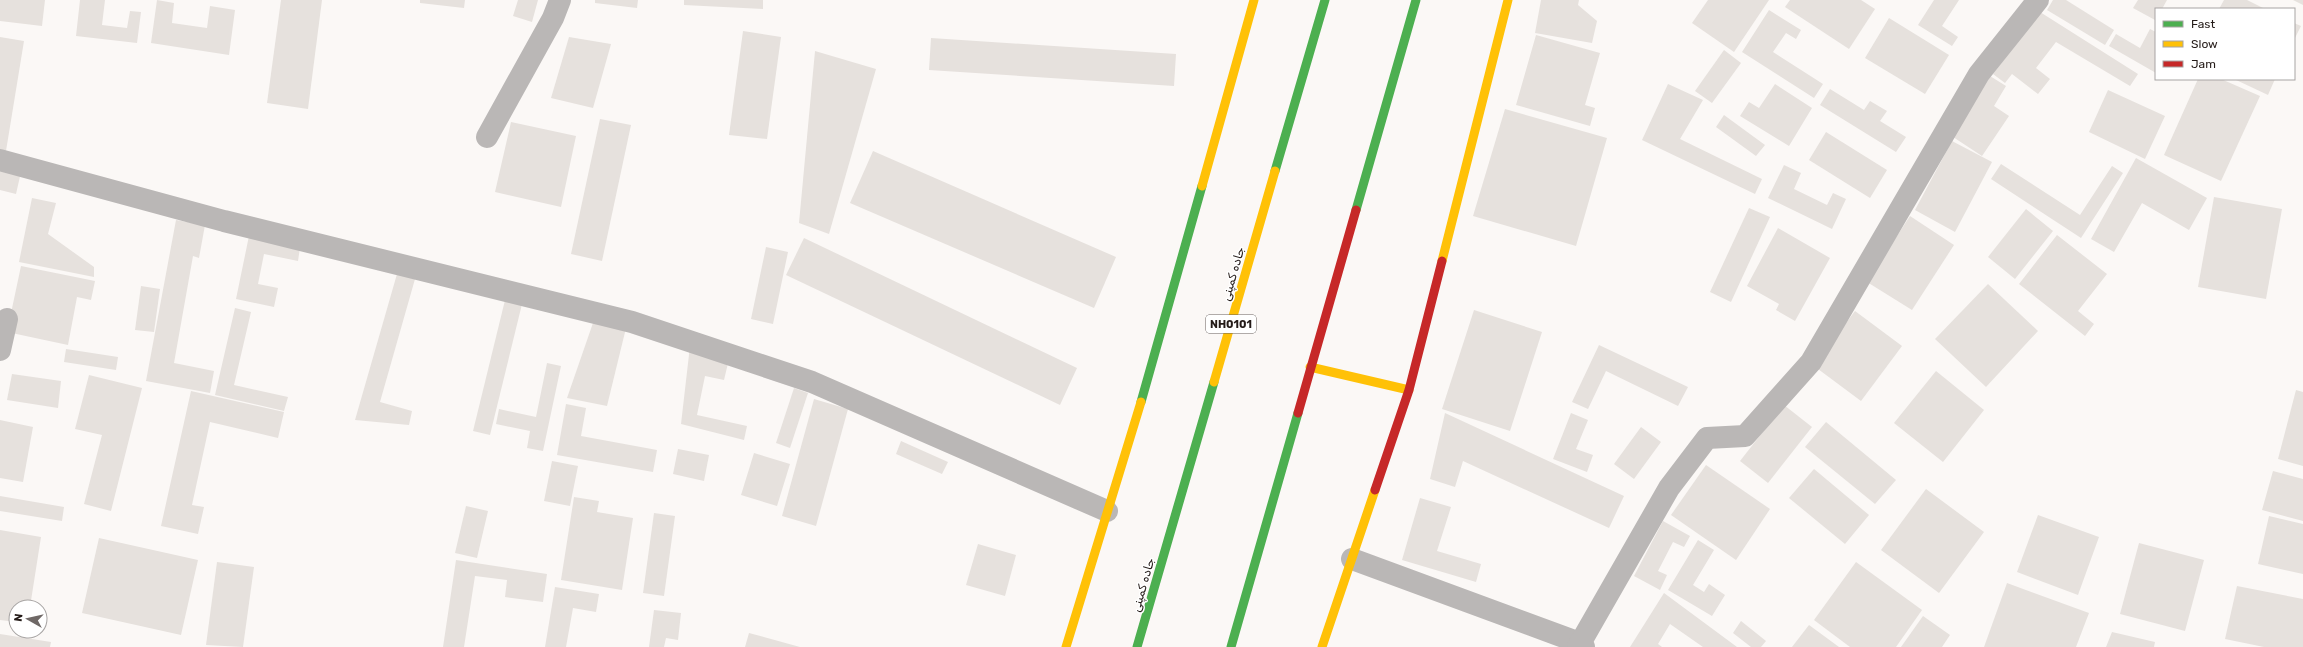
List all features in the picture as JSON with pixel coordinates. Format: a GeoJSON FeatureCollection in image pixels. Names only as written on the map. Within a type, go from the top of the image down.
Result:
{"type":"FeatureCollection","features":[{"type":"Feature","properties":{"kind":"main road"},"geometry":{"type":"LineString","coordinates":[[1066,647],[1161,335],[1254,0]]}},
{"type":"Feature","properties":{"kind":"main road","name":"جاده کمپنی"},"geometry":{"type":"LineString","coordinates":[[1137,647],[1324,0]]}},
{"type":"Feature","properties":{"kind":"main road"},"geometry":{"type":"LineString","coordinates":[[1231,647],[1416,0]]}},
{"type":"Feature","properties":{"kind":"main road"},"geometry":{"type":"LineString","coordinates":[[1322,647],[1409,390],[1508,0]]}},
{"type":"Feature","properties":{"kind":"main road"},"geometry":{"type":"LineString","coordinates":[[1310,367],[1409,390]]}},
{"type":"Feature","properties":{"kind":"street"},"geometry":{"type":"LineString","coordinates":[[487,137],[553,18],[560,0]]}},
{"type":"Feature","properties":{"kind":"street"},"geometry":{"type":"LineString","coordinates":[[1352,560],[1580,646],[1669,488],[1707,438],[1745,436],[1811,362],[1978,74],[2038,0]]}},
{"type":"Feature","properties":{"kind":"street"},"geometry":{"type":"LineString","coordinates":[[0,160],[224,221],[632,322],[812,382],[1107,511]]}},
{"type":"Feature","properties":{"kind":"street"},"geometry":{"type":"LineString","coordinates":[[0,350],[6,319]]}},
{"type":"Feature","properties":{"kind":"building"},"geometry":{"type":"Polygon","coordinates":[[[0,0],[45,0],[42,26],[0,21],[0,0]]]}},
{"type":"Feature","properties":{"kind":"building"},"geometry":{"type":"Polygon","coordinates":[[[80,0],[105,0],[102,25],[127,28],[130,11],[141,12],[137,43],[76,36],[80,0]]]}},
{"type":"Feature","properties":{"kind":"building"},"geometry":{"type":"Polygon","coordinates":[[[157,0],[174,3],[172,23],[207,28],[210,6],[235,10],[229,55],[151,43],[157,0]]]}},
{"type":"Feature","properties":{"kind":"building"},"geometry":{"type":"Polygon","coordinates":[[[281,0],[322,0],[308,109],[267,103],[281,0]]]}},
{"type":"Feature","properties":{"kind":"building"},"geometry":{"type":"Polygon","coordinates":[[[420,0],[465,0],[464,8],[420,3],[420,0]]]}},
{"type":"Feature","properties":{"kind":"building"},"geometry":{"type":"Polygon","coordinates":[[[518,0],[538,0],[532,22],[513,16],[518,0]]]}},
{"type":"Feature","properties":{"kind":"building"},"geometry":{"type":"Polygon","coordinates":[[[595,0],[638,0],[637,8],[595,3],[595,0]]]}},
{"type":"Feature","properties":{"kind":"building"},"geometry":{"type":"Polygon","coordinates":[[[684,0],[763,0],[763,9],[684,5],[684,0]]]}},
{"type":"Feature","properties":{"kind":"building"},"geometry":{"type":"Polygon","coordinates":[[[1541,0],[1579,0],[1578,5],[1597,21],[1592,43],[1535,33],[1541,0]]]}},
{"type":"Feature","properties":{"kind":"building"},"geometry":{"type":"Polygon","coordinates":[[[1708,0],[1769,0],[1734,52],[1692,23],[1708,0]]]}},
{"type":"Feature","properties":{"kind":"building"},"geometry":{"type":"Polygon","coordinates":[[[1790,0],[1861,0],[1875,9],[1849,49],[1785,7],[1790,0]]]}},
{"type":"Feature","properties":{"kind":"building"},"geometry":{"type":"Polygon","coordinates":[[[1934,0],[1959,0],[1942,26],[1958,37],[1952,46],[1918,25],[1934,0]]]}},
{"type":"Feature","properties":{"kind":"building"},"geometry":{"type":"Polygon","coordinates":[[[2053,0],[2066,0],[2114,30],[2105,45],[2047,10],[2053,0]]]}},
{"type":"Feature","properties":{"kind":"building"},"geometry":{"type":"Polygon","coordinates":[[[2138,0],[2167,0],[2163,8],[2155,8],[2155,20],[2133,8],[2138,0]]]}},
{"type":"Feature","properties":{"kind":"building"},"geometry":{"type":"Polygon","coordinates":[[[2224,0],[2247,0],[2263,8],[2220,8],[2224,0]]]}},
{"type":"Feature","properties":{"kind":"building"},"geometry":{"type":"Polygon","coordinates":[[[2293,0],[2303,0],[2303,5],[2293,0]]]}},
{"type":"Feature","properties":{"kind":"building"},"geometry":{"type":"Polygon","coordinates":[[[1769,10],[1801,30],[1796,39],[1786,33],[1773,52],[1823,84],[1814,98],[1742,52],[1769,10]]]}},
{"type":"Feature","properties":{"kind":"building"},"geometry":{"type":"Polygon","coordinates":[[[2040,12],[2138,74],[2130,86],[2056,42],[2036,68],[2050,79],[2038,94],[2012,74],[2005,83],[1993,74],[2040,12]]]}},
{"type":"Feature","properties":{"kind":"building"},"geometry":{"type":"Polygon","coordinates":[[[1889,18],[1949,55],[1925,94],[1865,58],[1889,18]]]}},
{"type":"Feature","properties":{"kind":"building"},"geometry":{"type":"Polygon","coordinates":[[[2295,23],[2301,26],[2295,38],[2295,23]]]}},
{"type":"Feature","properties":{"kind":"building"},"geometry":{"type":"Polygon","coordinates":[[[2150,29],[2155,32],[2155,72],[2109,46],[2116,34],[2140,48],[2150,29]]]}},
{"type":"Feature","properties":{"kind":"building"},"geometry":{"type":"Polygon","coordinates":[[[743,31],[781,37],[767,139],[729,135],[743,31]]]}},
{"type":"Feature","properties":{"kind":"building"},"geometry":{"type":"Polygon","coordinates":[[[1536,35],[1600,53],[1585,105],[1595,108],[1590,126],[1516,105],[1536,35]]]}},
{"type":"Feature","properties":{"kind":"building"},"geometry":{"type":"Polygon","coordinates":[[[0,37],[24,41],[6,151],[0,150],[0,37]]]}},
{"type":"Feature","properties":{"kind":"building"},"geometry":{"type":"Polygon","coordinates":[[[569,37],[611,44],[593,108],[551,98],[569,37]]]}},
{"type":"Feature","properties":{"kind":"building"},"geometry":{"type":"Polygon","coordinates":[[[931,38],[1176,54],[1174,86],[929,70],[931,38]]]}},
{"type":"Feature","properties":{"kind":"building"},"geometry":{"type":"Polygon","coordinates":[[[1724,50],[1741,63],[1712,103],[1695,91],[1724,50]]]}},
{"type":"Feature","properties":{"kind":"building"},"geometry":{"type":"Polygon","coordinates":[[[815,51],[876,69],[829,234],[799,223],[815,51]]]}},
{"type":"Feature","properties":{"kind":"building"},"geometry":{"type":"Polygon","coordinates":[[[1990,76],[2006,86],[1994,106],[2009,116],[1982,156],[1950,135],[1990,76]]]}},
{"type":"Feature","properties":{"kind":"building"},"geometry":{"type":"Polygon","coordinates":[[[2198,80],[2223,80],[2260,96],[2221,181],[2164,155],[2198,80]]]}},
{"type":"Feature","properties":{"kind":"building"},"geometry":{"type":"Polygon","coordinates":[[[2236,80],[2275,80],[2268,95],[2236,80]]]}},
{"type":"Feature","properties":{"kind":"building"},"geometry":{"type":"Polygon","coordinates":[[[1668,84],[1703,100],[1680,139],[1762,179],[1755,194],[1642,140],[1668,84]]]}},
{"type":"Feature","properties":{"kind":"building"},"geometry":{"type":"Polygon","coordinates":[[[1775,84],[1812,108],[1789,146],[1740,116],[1749,102],[1759,108],[1775,84]]]}},
{"type":"Feature","properties":{"kind":"building"},"geometry":{"type":"Polygon","coordinates":[[[1830,89],[1864,110],[1870,101],[1887,111],[1880,121],[1906,137],[1896,152],[1820,105],[1830,89]]]}},
{"type":"Feature","properties":{"kind":"building"},"geometry":{"type":"Polygon","coordinates":[[[2108,90],[2165,116],[2145,159],[2089,132],[2108,90]]]}},
{"type":"Feature","properties":{"kind":"building"},"geometry":{"type":"Polygon","coordinates":[[[1505,109],[1607,138],[1576,246],[1473,216],[1505,109]]]}},
{"type":"Feature","properties":{"kind":"building"},"geometry":{"type":"Polygon","coordinates":[[[1724,115],[1765,145],[1756,156],[1716,127],[1724,115]]]}},
{"type":"Feature","properties":{"kind":"building"},"geometry":{"type":"Polygon","coordinates":[[[600,119],[631,125],[602,261],[571,254],[600,119]]]}},
{"type":"Feature","properties":{"kind":"building"},"geometry":{"type":"Polygon","coordinates":[[[511,122],[576,136],[561,207],[495,192],[511,122]]]}},
{"type":"Feature","properties":{"kind":"building"},"geometry":{"type":"Polygon","coordinates":[[[1826,132],[1887,170],[1870,198],[1809,160],[1826,132]]]}},
{"type":"Feature","properties":{"kind":"building"},"geometry":{"type":"Polygon","coordinates":[[[1952,141],[1992,162],[1955,232],[1915,210],[1952,141]]]}},
{"type":"Feature","properties":{"kind":"building"},"geometry":{"type":"Polygon","coordinates":[[[873,151],[1116,257],[1094,308],[850,203],[873,151]]]}},
{"type":"Feature","properties":{"kind":"building"},"geometry":{"type":"Polygon","coordinates":[[[2136,158],[2207,198],[2189,230],[2142,203],[2114,252],[2091,239],[2136,158]]]}},
{"type":"Feature","properties":{"kind":"building"},"geometry":{"type":"Polygon","coordinates":[[[2001,164],[2080,215],[2112,166],[2123,173],[2081,238],[1991,179],[2001,164]]]}},
{"type":"Feature","properties":{"kind":"building"},"geometry":{"type":"Polygon","coordinates":[[[1784,165],[1801,173],[1794,189],[1827,205],[1833,193],[1846,199],[1832,229],[1768,198],[1784,165]]]}},
{"type":"Feature","properties":{"kind":"building"},"geometry":{"type":"Polygon","coordinates":[[[0,167],[21,172],[16,194],[0,190],[0,167]]]}},
{"type":"Feature","properties":{"kind":"building"},"geometry":{"type":"Polygon","coordinates":[[[2214,197],[2282,209],[2266,299],[2198,287],[2214,197]]]}},
{"type":"Feature","properties":{"kind":"building"},"geometry":{"type":"Polygon","coordinates":[[[32,198],[56,203],[48,234],[94,267],[94,277],[19,262],[32,198]]]}},
{"type":"Feature","properties":{"kind":"building"},"geometry":{"type":"Polygon","coordinates":[[[1749,208],[1770,217],[1731,302],[1710,292],[1749,208]]]}},
{"type":"Feature","properties":{"kind":"building"},"geometry":{"type":"Polygon","coordinates":[[[2026,209],[2053,231],[2015,279],[1988,257],[2026,209]]]}},
{"type":"Feature","properties":{"kind":"building"},"geometry":{"type":"Polygon","coordinates":[[[1910,216],[1954,245],[1912,310],[1867,282],[1910,216]]]}},
{"type":"Feature","properties":{"kind":"building"},"geometry":{"type":"Polygon","coordinates":[[[176,220],[205,225],[199,258],[193,256],[174,363],[214,371],[210,393],[146,381],[176,220]]]}},
{"type":"Feature","properties":{"kind":"building"},"geometry":{"type":"Polygon","coordinates":[[[1778,228],[1830,258],[1795,321],[1776,310],[1779,304],[1747,286],[1778,228]]]}},
{"type":"Feature","properties":{"kind":"building"},"geometry":{"type":"Polygon","coordinates":[[[250,231],[301,241],[298,261],[264,254],[258,284],[278,288],[274,307],[236,299],[250,231]]]}},
{"type":"Feature","properties":{"kind":"building"},"geometry":{"type":"Polygon","coordinates":[[[2057,235],[2107,274],[2078,311],[2094,324],[2085,336],[2019,284],[2057,235]]]}},
{"type":"Feature","properties":{"kind":"building"},"geometry":{"type":"Polygon","coordinates":[[[804,238],[1077,368],[1060,405],[786,275],[804,238]]]}},
{"type":"Feature","properties":{"kind":"building"},"geometry":{"type":"Polygon","coordinates":[[[766,247],[788,252],[773,324],[751,319],[766,247]]]}},
{"type":"Feature","properties":{"kind":"building"},"geometry":{"type":"Polygon","coordinates":[[[21,266],[95,281],[91,300],[77,297],[68,345],[7,332],[21,266]]]}},
{"type":"Feature","properties":{"kind":"building"},"geometry":{"type":"Polygon","coordinates":[[[397,274],[415,279],[380,402],[412,411],[409,425],[355,420],[397,274]]]}},
{"type":"Feature","properties":{"kind":"building"},"geometry":{"type":"Polygon","coordinates":[[[1988,284],[2038,331],[1986,387],[1935,339],[1988,284]]]}},
{"type":"Feature","properties":{"kind":"building"},"geometry":{"type":"Polygon","coordinates":[[[141,286],[160,289],[154,332],[135,330],[141,286]]]}},
{"type":"Feature","properties":{"kind":"building"},"geometry":{"type":"Polygon","coordinates":[[[506,296],[523,300],[490,435],[473,431],[506,296]]]}},
{"type":"Feature","properties":{"kind":"building"},"geometry":{"type":"Polygon","coordinates":[[[235,308],[251,312],[234,385],[288,397],[284,411],[215,395],[235,308]]]}},
{"type":"Feature","properties":{"kind":"building"},"geometry":{"type":"Polygon","coordinates":[[[1474,310],[1542,332],[1510,431],[1442,409],[1474,310]]]}},
{"type":"Feature","properties":{"kind":"building"},"geometry":{"type":"Polygon","coordinates":[[[1855,311],[1902,346],[1861,401],[1814,366],[1855,311]]]}},
{"type":"Feature","properties":{"kind":"building"},"geometry":{"type":"Polygon","coordinates":[[[594,320],[626,328],[607,406],[567,398],[594,320]]]}},
{"type":"Feature","properties":{"kind":"building"},"geometry":{"type":"Polygon","coordinates":[[[1599,345],[1688,387],[1678,406],[1606,371],[1588,409],[1572,402],[1599,345]]]}},
{"type":"Feature","properties":{"kind":"building"},"geometry":{"type":"Polygon","coordinates":[[[690,346],[729,359],[724,380],[705,376],[697,415],[747,426],[744,440],[681,424],[690,346]]]}},
{"type":"Feature","properties":{"kind":"building"},"geometry":{"type":"Polygon","coordinates":[[[66,349],[118,357],[116,370],[64,362],[66,349]]]}},
{"type":"Feature","properties":{"kind":"building"},"geometry":{"type":"Polygon","coordinates":[[[547,363],[561,366],[543,451],[527,448],[530,431],[496,424],[499,409],[536,417],[547,363]]]}},
{"type":"Feature","properties":{"kind":"building"},"geometry":{"type":"Polygon","coordinates":[[[1936,371],[1984,410],[1943,462],[1894,423],[1936,371]]]}},
{"type":"Feature","properties":{"kind":"building"},"geometry":{"type":"Polygon","coordinates":[[[12,374],[61,381],[58,408],[7,400],[12,374]]]}},
{"type":"Feature","properties":{"kind":"building"},"geometry":{"type":"Polygon","coordinates":[[[89,375],[142,388],[111,511],[84,504],[102,435],[75,429],[89,375]]]}},
{"type":"Feature","properties":{"kind":"building"},"geometry":{"type":"Polygon","coordinates":[[[794,388],[808,393],[790,448],[776,443],[794,388]]]}},
{"type":"Feature","properties":{"kind":"building"},"geometry":{"type":"Polygon","coordinates":[[[2296,390],[2303,392],[2303,466],[2278,459],[2296,390]]]}},
{"type":"Feature","properties":{"kind":"building"},"geometry":{"type":"Polygon","coordinates":[[[191,391],[284,412],[278,438],[210,422],[192,505],[204,507],[198,534],[161,526],[191,391]]]}},
{"type":"Feature","properties":{"kind":"building"},"geometry":{"type":"Polygon","coordinates":[[[814,399],[848,409],[816,526],[782,516],[814,399]]]}},
{"type":"Feature","properties":{"kind":"building"},"geometry":{"type":"Polygon","coordinates":[[[566,404],[586,408],[581,436],[657,450],[653,472],[557,455],[566,404]]]}},
{"type":"Feature","properties":{"kind":"building"},"geometry":{"type":"Polygon","coordinates":[[[1784,405],[1812,427],[1768,483],[1740,461],[1784,405]]]}},
{"type":"Feature","properties":{"kind":"building"},"geometry":{"type":"Polygon","coordinates":[[[1445,413],[1624,496],[1609,528],[1463,461],[1455,487],[1430,479],[1445,413]]]}},
{"type":"Feature","properties":{"kind":"building"},"geometry":{"type":"Polygon","coordinates":[[[1571,413],[1588,420],[1576,449],[1593,455],[1587,472],[1553,459],[1571,413]]]}},
{"type":"Feature","properties":{"kind":"building"},"geometry":{"type":"Polygon","coordinates":[[[0,420],[33,427],[23,482],[0,478],[0,420]]]}},
{"type":"Feature","properties":{"kind":"building"},"geometry":{"type":"Polygon","coordinates":[[[1826,422],[1896,480],[1875,504],[1805,447],[1826,422]]]}},
{"type":"Feature","properties":{"kind":"building"},"geometry":{"type":"Polygon","coordinates":[[[1641,427],[1661,442],[1634,479],[1614,464],[1641,427]]]}},
{"type":"Feature","properties":{"kind":"building"},"geometry":{"type":"Polygon","coordinates":[[[901,441],[948,462],[942,474],[896,454],[901,441]]]}},
{"type":"Feature","properties":{"kind":"building"},"geometry":{"type":"Polygon","coordinates":[[[678,449],[709,455],[704,481],[673,474],[678,449]]]}},
{"type":"Feature","properties":{"kind":"building"},"geometry":{"type":"Polygon","coordinates":[[[754,453],[790,464],[777,506],[741,495],[754,453]]]}},
{"type":"Feature","properties":{"kind":"building"},"geometry":{"type":"Polygon","coordinates":[[[552,461],[578,466],[570,506],[544,501],[552,461]]]}},
{"type":"Feature","properties":{"kind":"building"},"geometry":{"type":"Polygon","coordinates":[[[1706,465],[1770,509],[1736,560],[1671,515],[1706,465]]]}},
{"type":"Feature","properties":{"kind":"building"},"geometry":{"type":"Polygon","coordinates":[[[1814,469],[1869,515],[1845,544],[1789,498],[1814,469]]]}},
{"type":"Feature","properties":{"kind":"building"},"geometry":{"type":"Polygon","coordinates":[[[2273,471],[2303,479],[2303,521],[2262,510],[2273,471]]]}},
{"type":"Feature","properties":{"kind":"building"},"geometry":{"type":"Polygon","coordinates":[[[1926,489],[1984,532],[1939,593],[1881,550],[1926,489]]]}},
{"type":"Feature","properties":{"kind":"building"},"geometry":{"type":"Polygon","coordinates":[[[0,496],[64,507],[62,521],[0,511],[0,496]]]}},
{"type":"Feature","properties":{"kind":"building"},"geometry":{"type":"Polygon","coordinates":[[[574,497],[599,501],[597,512],[633,518],[622,590],[561,580],[574,497]]]}},
{"type":"Feature","properties":{"kind":"building"},"geometry":{"type":"Polygon","coordinates":[[[1420,498],[1451,507],[1437,551],[1481,564],[1476,582],[1402,560],[1420,498]]]}},
{"type":"Feature","properties":{"kind":"building"},"geometry":{"type":"Polygon","coordinates":[[[466,506],[488,511],[477,558],[455,553],[466,506]]]}},
{"type":"Feature","properties":{"kind":"building"},"geometry":{"type":"Polygon","coordinates":[[[654,513],[675,516],[664,596],[643,593],[654,513]]]}},
{"type":"Feature","properties":{"kind":"building"},"geometry":{"type":"Polygon","coordinates":[[[2038,515],[2099,537],[2078,595],[2017,572],[2038,515]]]}},
{"type":"Feature","properties":{"kind":"building"},"geometry":{"type":"Polygon","coordinates":[[[2269,516],[2303,524],[2303,574],[2258,564],[2269,516]]]}},
{"type":"Feature","properties":{"kind":"building"},"geometry":{"type":"Polygon","coordinates":[[[1663,521],[1690,536],[1684,547],[1673,542],[1658,571],[1667,575],[1660,590],[1634,576],[1663,521]]]}},
{"type":"Feature","properties":{"kind":"building"},"geometry":{"type":"Polygon","coordinates":[[[0,530],[41,537],[31,599],[8,599],[8,621],[0,620],[0,530]]]}},
{"type":"Feature","properties":{"kind":"building"},"geometry":{"type":"Polygon","coordinates":[[[99,538],[198,560],[181,635],[82,613],[99,538]]]}},
{"type":"Feature","properties":{"kind":"building"},"geometry":{"type":"Polygon","coordinates":[[[1698,540],[1714,550],[1693,585],[1704,592],[1709,584],[1725,595],[1712,616],[1668,590],[1698,540]]]}},
{"type":"Feature","properties":{"kind":"building"},"geometry":{"type":"Polygon","coordinates":[[[2139,543],[2204,560],[2185,631],[2120,614],[2139,543]]]}},
{"type":"Feature","properties":{"kind":"building"},"geometry":{"type":"Polygon","coordinates":[[[978,544],[1016,555],[1005,596],[966,585],[978,544]]]}},
{"type":"Feature","properties":{"kind":"building"},"geometry":{"type":"Polygon","coordinates":[[[456,560],[547,574],[543,602],[505,597],[507,580],[475,576],[464,647],[443,647],[456,560]]]}},
{"type":"Feature","properties":{"kind":"building"},"geometry":{"type":"Polygon","coordinates":[[[217,562],[254,567],[243,647],[206,645],[217,562]]]}},
{"type":"Feature","properties":{"kind":"building"},"geometry":{"type":"Polygon","coordinates":[[[1856,562],[1922,610],[1896,647],[1850,647],[1814,620],[1856,562]]]}},
{"type":"Feature","properties":{"kind":"building"},"geometry":{"type":"Polygon","coordinates":[[[2007,583],[2089,613],[2076,647],[1984,647],[2007,583]]]}},
{"type":"Feature","properties":{"kind":"building"},"geometry":{"type":"Polygon","coordinates":[[[2237,586],[2303,599],[2303,647],[2264,647],[2225,639],[2237,586]]]}},
{"type":"Feature","properties":{"kind":"building"},"geometry":{"type":"Polygon","coordinates":[[[555,587],[599,594],[596,612],[573,608],[566,647],[545,647],[555,587]]]}},
{"type":"Feature","properties":{"kind":"building"},"geometry":{"type":"Polygon","coordinates":[[[1664,593],[1737,647],[1703,647],[1670,624],[1658,644],[1662,647],[1630,647],[1664,593]]]}},
{"type":"Feature","properties":{"kind":"building"},"geometry":{"type":"Polygon","coordinates":[[[654,610],[681,613],[678,640],[666,638],[664,647],[649,647],[654,610]]]}},
{"type":"Feature","properties":{"kind":"building"},"geometry":{"type":"Polygon","coordinates":[[[1923,616],[1950,635],[1942,647],[1901,647],[1923,616]]]}},
{"type":"Feature","properties":{"kind":"building"},"geometry":{"type":"Polygon","coordinates":[[[1741,621],[1766,641],[1761,647],[1751,647],[1733,633],[1741,621]]]}},
{"type":"Feature","properties":{"kind":"building"},"geometry":{"type":"Polygon","coordinates":[[[1809,625],[1839,647],[1792,647],[1809,625]]]}},
{"type":"Feature","properties":{"kind":"building"},"geometry":{"type":"Polygon","coordinates":[[[2112,632],[2155,642],[2154,647],[2106,647],[2112,632]]]}},
{"type":"Feature","properties":{"kind":"building"},"geometry":{"type":"Polygon","coordinates":[[[749,633],[800,647],[745,647],[749,633]]]}},
{"type":"Feature","properties":{"kind":"building"},"geometry":{"type":"Polygon","coordinates":[[[0,634],[8,635],[8,639],[32,639],[51,642],[50,647],[0,647],[0,634]]]}},
{"type":"Feature","properties":{"kind":"traffic: fast"},"geometry":{"type":"LineString","coordinates":[[1275,171],[1325,0]]}},
{"type":"Feature","properties":{"kind":"traffic: fast"},"geometry":{"type":"LineString","coordinates":[[1356,210],[1416,0]]}},
{"type":"Feature","properties":{"kind":"traffic: fast"},"geometry":{"type":"LineString","coordinates":[[1141,402],[1202,186]]}},
{"type":"Feature","properties":{"kind":"traffic: fast"},"geometry":{"type":"LineString","coordinates":[[1137,647],[1214,382]]}},
{"type":"Feature","properties":{"kind":"traffic: fast"},"geometry":{"type":"LineString","coordinates":[[1231,647],[1298,413]]}},
{"type":"Feature","properties":{"kind":"traffic: slow"},"geometry":{"type":"LineString","coordinates":[[1202,186],[1254,0]]}},
{"type":"Feature","properties":{"kind":"traffic: slow"},"geometry":{"type":"LineString","coordinates":[[1442,261],[1508,0]]}},
{"type":"Feature","properties":{"kind":"traffic: slow"},"geometry":{"type":"LineString","coordinates":[[1214,382],[1275,171]]}},
{"type":"Feature","properties":{"kind":"traffic: slow"},"geometry":{"type":"LineString","coordinates":[[1310,367],[1409,390]]}},
{"type":"Feature","properties":{"kind":"traffic: slow"},"geometry":{"type":"LineString","coordinates":[[1066,647],[1141,402]]}},
{"type":"Feature","properties":{"kind":"traffic: slow"},"geometry":{"type":"LineString","coordinates":[[1322,647],[1375,490]]}},
{"type":"Feature","properties":{"kind":"traffic: jam"},"geometry":{"type":"LineString","coordinates":[[1298,413],[1356,210]]}},
{"type":"Feature","properties":{"kind":"traffic: jam"},"geometry":{"type":"LineString","coordinates":[[1375,490],[1409,390],[1442,261]]}}]}
